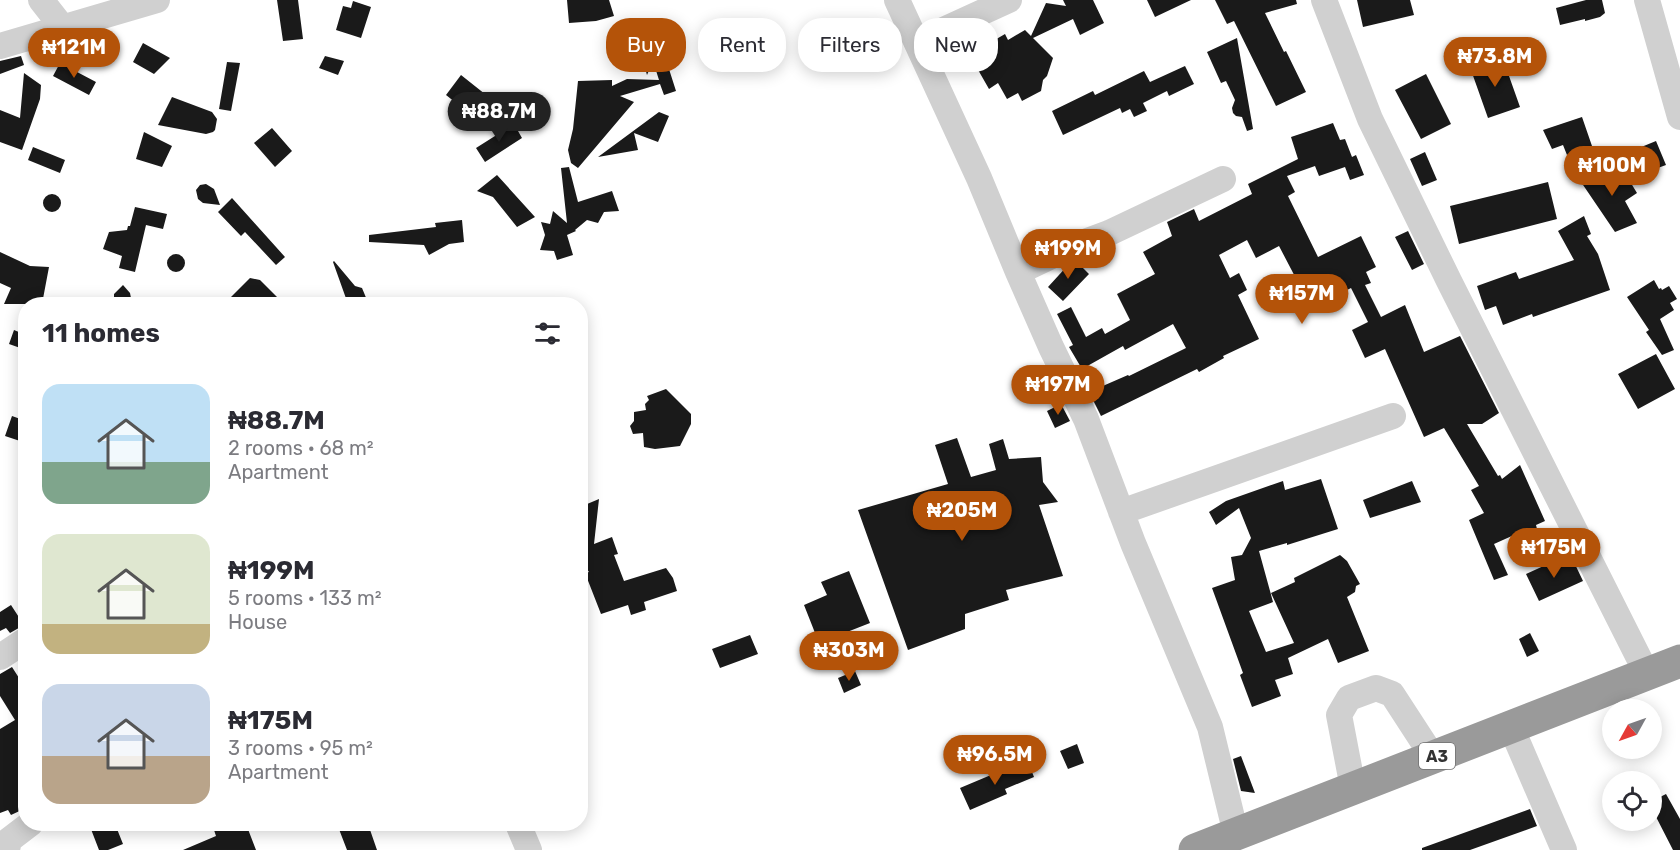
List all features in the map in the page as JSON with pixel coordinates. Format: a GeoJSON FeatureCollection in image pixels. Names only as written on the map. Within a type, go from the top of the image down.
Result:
{"type":"FeatureCollection","features":[{"type":"Feature","properties":{"kind":"highway","name":"A3"},"geometry":{"type":"LineString","coordinates":[[1195,850],[1680,661]]}},
{"type":"Feature","properties":{"kind":"street"},"geometry":{"type":"LineString","coordinates":[[41,0],[63,28]]}},
{"type":"Feature","properties":{"kind":"street"},"geometry":{"type":"LineString","coordinates":[[0,46],[157,0]]}},
{"type":"Feature","properties":{"kind":"street"},"geometry":{"type":"LineString","coordinates":[[897,0],[914,36]]}},
{"type":"Feature","properties":{"kind":"street"},"geometry":{"type":"LineString","coordinates":[[970,18],[1009,0]]}},
{"type":"Feature","properties":{"kind":"street"},"geometry":{"type":"LineString","coordinates":[[1324,0],[1375,129],[1454,292],[1647,674]]}},
{"type":"Feature","properties":{"kind":"street"},"geometry":{"type":"LineString","coordinates":[[1647,0],[1680,117]]}},
{"type":"Feature","properties":{"kind":"street"},"geometry":{"type":"LineString","coordinates":[[931,72],[979,178],[1018,272],[1086,419],[1121,512],[1210,727],[1236,834]]}},
{"type":"Feature","properties":{"kind":"street"},"geometry":{"type":"LineString","coordinates":[[1018,272],[1066,249],[1109,233],[1223,179]]}},
{"type":"Feature","properties":{"kind":"street"},"geometry":{"type":"LineString","coordinates":[[1121,512],[1393,416]]}},
{"type":"Feature","properties":{"kind":"street"},"geometry":{"type":"LineString","coordinates":[[0,657],[18,645]]}},
{"type":"Feature","properties":{"kind":"street"},"geometry":{"type":"LineString","coordinates":[[1353,788],[1339,715],[1349,698],[1376,688],[1392,694],[1433,757]]}},
{"type":"Feature","properties":{"kind":"street"},"geometry":{"type":"LineString","coordinates":[[1511,727],[1564,850]]}},
{"type":"Feature","properties":{"kind":"street"},"geometry":{"type":"LineString","coordinates":[[6,844],[22,831]]}},
{"type":"Feature","properties":{"kind":"street"},"geometry":{"type":"LineString","coordinates":[[521,831],[529,850]]}},
{"type":"Feature","properties":{"kind":"building"},"geometry":{"type":"Polygon","coordinates":[[[277,0],[298,0],[303,39],[283,41],[277,0]]]}},
{"type":"Feature","properties":{"kind":"building"},"geometry":{"type":"Polygon","coordinates":[[[567,0],[609,0],[614,16],[596,21],[569,23],[567,0]]]}},
{"type":"Feature","properties":{"kind":"building"},"geometry":{"type":"Polygon","coordinates":[[[1063,0],[1093,0],[1104,23],[1080,35],[1073,19],[1033,38],[1053,58],[1047,76],[1043,80],[1041,91],[1022,101],[1018,93],[1007,99],[998,83],[989,89],[979,72],[998,72],[998,38],[1005,34],[1008,40],[1025,30],[1031,36],[1046,3],[1066,6],[1063,0]]]}},
{"type":"Feature","properties":{"kind":"building"},"geometry":{"type":"Polygon","coordinates":[[[1147,0],[1191,0],[1155,17],[1147,0]]]}},
{"type":"Feature","properties":{"kind":"building"},"geometry":{"type":"Polygon","coordinates":[[[1215,0],[1296,0],[1297,4],[1265,13],[1306,92],[1276,106],[1234,21],[1227,24],[1215,0]]]}},
{"type":"Feature","properties":{"kind":"building"},"geometry":{"type":"Polygon","coordinates":[[[1357,0],[1410,0],[1414,15],[1363,27],[1357,0]]]}},
{"type":"Feature","properties":{"kind":"building"},"geometry":{"type":"Polygon","coordinates":[[[1586,0],[1602,0],[1605,13],[1600,17],[1585,21],[1585,19],[1560,25],[1556,8],[1586,0]]]}},
{"type":"Feature","properties":{"kind":"building"},"geometry":{"type":"Polygon","coordinates":[[[353,1],[371,7],[361,38],[336,30],[343,6],[351,8],[353,1]]]}},
{"type":"Feature","properties":{"kind":"building"},"geometry":{"type":"Polygon","coordinates":[[[1237,38],[1253,129],[1247,131],[1242,117],[1233,113],[1235,100],[1226,81],[1221,83],[1207,52],[1237,38]]]}},
{"type":"Feature","properties":{"kind":"building"},"geometry":{"type":"Polygon","coordinates":[[[143,43],[170,58],[154,74],[133,62],[143,43]]]}},
{"type":"Feature","properties":{"kind":"building"},"geometry":{"type":"Polygon","coordinates":[[[21,56],[24,65],[0,74],[0,61],[21,56]]]}},
{"type":"Feature","properties":{"kind":"building"},"geometry":{"type":"Polygon","coordinates":[[[325,56],[344,61],[338,75],[319,68],[325,56]]]}},
{"type":"Feature","properties":{"kind":"building"},"geometry":{"type":"Polygon","coordinates":[[[1503,59],[1520,107],[1488,118],[1471,70],[1503,59]]]}},
{"type":"Feature","properties":{"kind":"building"},"geometry":{"type":"Polygon","coordinates":[[[227,62],[240,63],[231,111],[219,109],[227,62]]]}},
{"type":"Feature","properties":{"kind":"building"},"geometry":{"type":"Polygon","coordinates":[[[60,63],[96,82],[89,95],[53,76],[60,63]]]}},
{"type":"Feature","properties":{"kind":"building"},"geometry":{"type":"Polygon","coordinates":[[[1185,66],[1194,84],[1169,96],[1167,91],[1143,103],[1147,111],[1134,117],[1130,109],[1122,113],[1120,108],[1063,135],[1052,111],[1093,91],[1095,95],[1144,71],[1150,82],[1185,66]]]}},
{"type":"Feature","properties":{"kind":"building"},"geometry":{"type":"Polygon","coordinates":[[[656,72],[670,72],[676,91],[664,95],[660,84],[620,96],[634,102],[578,168],[571,163],[568,150],[573,129],[578,81],[612,80],[612,86],[627,79],[659,80],[656,72]]]}},
{"type":"Feature","properties":{"kind":"building"},"geometry":{"type":"Polygon","coordinates":[[[24,73],[41,85],[40,99],[22,150],[0,142],[0,110],[20,118],[24,73]]]}},
{"type":"Feature","properties":{"kind":"building"},"geometry":{"type":"Polygon","coordinates":[[[1426,74],[1451,124],[1421,139],[1395,90],[1426,74]]]}},
{"type":"Feature","properties":{"kind":"building"},"geometry":{"type":"Polygon","coordinates":[[[461,75],[500,106],[485,126],[446,95],[461,75]]]}},
{"type":"Feature","properties":{"kind":"building"},"geometry":{"type":"Polygon","coordinates":[[[172,97],[212,112],[217,119],[215,130],[206,134],[158,125],[172,97]]]}},
{"type":"Feature","properties":{"kind":"building"},"geometry":{"type":"Polygon","coordinates":[[[659,112],[669,116],[658,142],[634,133],[638,150],[598,157],[659,112]]]}},
{"type":"Feature","properties":{"kind":"building"},"geometry":{"type":"Polygon","coordinates":[[[1582,117],[1592,146],[1567,155],[1563,145],[1552,149],[1543,130],[1582,117]]]}},
{"type":"Feature","properties":{"kind":"building"},"geometry":{"type":"Polygon","coordinates":[[[1333,123],[1340,140],[1345,139],[1352,157],[1356,155],[1364,175],[1350,180],[1345,167],[1319,176],[1315,166],[1287,176],[1295,192],[1288,196],[1318,257],[1361,236],[1376,267],[1366,272],[1371,283],[1365,285],[1381,317],[1405,305],[1424,352],[1460,336],[1499,413],[1482,424],[1467,424],[1498,476],[1500,475],[1502,479],[1520,465],[1545,521],[1536,525],[1537,529],[1525,535],[1523,531],[1494,544],[1508,575],[1494,580],[1469,520],[1484,513],[1471,490],[1479,486],[1444,428],[1424,437],[1385,349],[1365,358],[1352,330],[1368,322],[1351,288],[1327,300],[1330,306],[1318,313],[1314,306],[1306,310],[1297,293],[1302,290],[1279,246],[1256,258],[1247,240],[1219,255],[1230,278],[1239,273],[1247,290],[1238,295],[1259,339],[1223,356],[1224,358],[1199,372],[1197,369],[1101,416],[1089,392],[1129,376],[1186,348],[1173,324],[1125,350],[1123,346],[1082,369],[1069,347],[1073,345],[1057,314],[1071,307],[1086,337],[1102,328],[1105,334],[1130,320],[1117,294],[1155,274],[1143,252],[1172,236],[1167,222],[1194,209],[1199,221],[1252,194],[1248,184],[1298,159],[1291,137],[1333,123]]]}},
{"type":"Feature","properties":{"kind":"building"},"geometry":{"type":"Polygon","coordinates":[[[514,124],[522,138],[485,162],[476,148],[514,124]]]}},
{"type":"Feature","properties":{"kind":"building"},"geometry":{"type":"Polygon","coordinates":[[[272,128],[292,151],[275,167],[254,143],[272,128]]]}},
{"type":"Feature","properties":{"kind":"building"},"geometry":{"type":"Polygon","coordinates":[[[144,132],[172,146],[162,167],[136,159],[144,132]]]}},
{"type":"Feature","properties":{"kind":"building"},"geometry":{"type":"Polygon","coordinates":[[[1656,141],[1666,165],[1644,173],[1634,150],[1656,141]]]}},
{"type":"Feature","properties":{"kind":"building"},"geometry":{"type":"Polygon","coordinates":[[[33,147],[65,160],[60,173],[28,160],[33,147]]]}},
{"type":"Feature","properties":{"kind":"building"},"geometry":{"type":"Polygon","coordinates":[[[1425,152],[1437,180],[1422,186],[1410,159],[1425,152]]]}},
{"type":"Feature","properties":{"kind":"building"},"geometry":{"type":"Polygon","coordinates":[[[569,167],[578,202],[612,191],[619,211],[604,212],[598,223],[587,220],[576,231],[567,235],[573,255],[557,260],[554,251],[540,250],[545,235],[541,222],[550,224],[553,211],[567,223],[561,168],[569,167]]]}},
{"type":"Feature","properties":{"kind":"building"},"geometry":{"type":"Polygon","coordinates":[[[1612,168],[1618,177],[1626,175],[1637,193],[1625,201],[1637,223],[1615,232],[1579,179],[1612,168]]]}},
{"type":"Feature","properties":{"kind":"building"},"geometry":{"type":"Polygon","coordinates":[[[497,175],[535,217],[517,227],[493,197],[477,191],[497,175]]]}},
{"type":"Feature","properties":{"kind":"building"},"geometry":{"type":"Polygon","coordinates":[[[1548,182],[1557,219],[1459,244],[1450,206],[1548,182]]]}},
{"type":"Feature","properties":{"kind":"building"},"geometry":{"type":"Polygon","coordinates":[[[206,184],[214,189],[220,205],[203,203],[198,199],[196,190],[200,185],[206,184]]]}},
{"type":"Feature","properties":{"kind":"building"},"geometry":{"type":"Polygon","coordinates":[[[52,194],[58,197],[61,203],[58,209],[52,212],[46,209],[43,203],[46,197],[52,194]]]}},
{"type":"Feature","properties":{"kind":"building"},"geometry":{"type":"Polygon","coordinates":[[[232,198],[285,257],[276,265],[245,232],[241,236],[218,212],[232,198]]]}},
{"type":"Feature","properties":{"kind":"building"},"geometry":{"type":"Polygon","coordinates":[[[135,207],[167,214],[163,229],[146,225],[135,272],[119,268],[122,256],[103,249],[109,232],[127,230],[135,207]]]}},
{"type":"Feature","properties":{"kind":"building"},"geometry":{"type":"Polygon","coordinates":[[[1584,216],[1591,234],[1587,236],[1598,254],[1610,290],[1503,325],[1496,306],[1485,310],[1477,286],[1516,272],[1519,279],[1574,260],[1558,231],[1584,216]]]}},
{"type":"Feature","properties":{"kind":"building"},"geometry":{"type":"Polygon","coordinates":[[[462,220],[464,242],[449,244],[429,255],[424,245],[369,242],[369,235],[436,227],[435,223],[462,220]]]}},
{"type":"Feature","properties":{"kind":"building"},"geometry":{"type":"Polygon","coordinates":[[[1408,231],[1424,264],[1412,270],[1395,237],[1408,231]]]}},
{"type":"Feature","properties":{"kind":"building"},"geometry":{"type":"Polygon","coordinates":[[[0,252],[30,266],[49,267],[43,297],[18,297],[18,304],[4,304],[11,288],[0,283],[0,252]]]}},
{"type":"Feature","properties":{"kind":"building"},"geometry":{"type":"Polygon","coordinates":[[[176,254],[182,257],[185,263],[182,269],[176,272],[170,269],[167,263],[170,257],[176,254]]]}},
{"type":"Feature","properties":{"kind":"building"},"geometry":{"type":"Polygon","coordinates":[[[1076,261],[1089,274],[1063,301],[1048,287],[1069,264],[1076,261]]]}},
{"type":"Feature","properties":{"kind":"building"},"geometry":{"type":"Polygon","coordinates":[[[333,262],[355,286],[362,288],[366,297],[346,297],[333,262]]]}},
{"type":"Feature","properties":{"kind":"building"},"geometry":{"type":"Polygon","coordinates":[[[250,278],[260,280],[277,297],[231,297],[250,278]]]}},
{"type":"Feature","properties":{"kind":"building"},"geometry":{"type":"Polygon","coordinates":[[[1654,280],[1659,289],[1662,290],[1669,286],[1677,299],[1670,303],[1674,310],[1660,319],[1674,350],[1662,355],[1646,332],[1649,330],[1627,297],[1654,280]]]}},
{"type":"Feature","properties":{"kind":"building"},"geometry":{"type":"Polygon","coordinates":[[[123,285],[131,297],[114,297],[123,285]]]}},
{"type":"Feature","properties":{"kind":"building"},"geometry":{"type":"Polygon","coordinates":[[[14,330],[18,332],[18,347],[9,344],[14,330]]]}},
{"type":"Feature","properties":{"kind":"building"},"geometry":{"type":"Polygon","coordinates":[[[1656,354],[1675,389],[1638,409],[1618,374],[1656,354]]]}},
{"type":"Feature","properties":{"kind":"building"},"geometry":{"type":"Polygon","coordinates":[[[666,389],[691,414],[691,424],[680,446],[655,449],[644,447],[643,433],[633,434],[630,426],[634,421],[634,412],[646,410],[645,404],[649,400],[647,396],[666,389]]]}},
{"type":"Feature","properties":{"kind":"building"},"geometry":{"type":"Polygon","coordinates":[[[1061,404],[1070,421],[1055,428],[1047,411],[1061,404]]]}},
{"type":"Feature","properties":{"kind":"building"},"geometry":{"type":"Polygon","coordinates":[[[12,416],[18,418],[18,440],[5,436],[12,416]]]}},
{"type":"Feature","properties":{"kind":"building"},"geometry":{"type":"Polygon","coordinates":[[[957,438],[971,477],[996,470],[989,444],[1003,439],[1009,459],[1041,457],[1043,482],[1058,502],[1039,505],[1063,576],[1006,590],[1009,600],[965,614],[965,629],[908,650],[858,510],[948,484],[935,445],[957,438]]]}},
{"type":"Feature","properties":{"kind":"building"},"geometry":{"type":"Polygon","coordinates":[[[1321,479],[1338,529],[1259,551],[1273,602],[1249,611],[1266,652],[1294,643],[1271,593],[1295,582],[1294,578],[1340,555],[1347,561],[1360,584],[1356,586],[1355,592],[1347,597],[1369,651],[1338,663],[1328,639],[1288,658],[1293,674],[1275,680],[1281,696],[1252,707],[1240,675],[1243,673],[1212,588],[1235,580],[1231,557],[1242,555],[1251,538],[1239,508],[1216,525],[1209,512],[1226,501],[1283,481],[1285,490],[1321,479]]]}},
{"type":"Feature","properties":{"kind":"building"},"geometry":{"type":"Polygon","coordinates":[[[1412,481],[1421,502],[1370,518],[1363,500],[1412,481]]]}},
{"type":"Feature","properties":{"kind":"building"},"geometry":{"type":"Polygon","coordinates":[[[599,499],[594,544],[612,537],[618,554],[614,555],[624,581],[666,568],[673,578],[677,591],[644,602],[646,610],[631,615],[628,605],[601,614],[588,581],[588,504],[599,499]]]}},
{"type":"Feature","properties":{"kind":"building"},"geometry":{"type":"Polygon","coordinates":[[[1572,558],[1583,581],[1539,601],[1526,574],[1548,564],[1551,568],[1572,558]]]}},
{"type":"Feature","properties":{"kind":"building"},"geometry":{"type":"Polygon","coordinates":[[[849,571],[870,623],[819,643],[804,605],[827,595],[821,582],[849,571]]]}},
{"type":"Feature","properties":{"kind":"building"},"geometry":{"type":"Polygon","coordinates":[[[11,605],[18,616],[18,628],[10,633],[6,628],[0,631],[0,612],[11,605]]]}},
{"type":"Feature","properties":{"kind":"building"},"geometry":{"type":"Polygon","coordinates":[[[1530,633],[1539,651],[1527,657],[1519,639],[1530,633]]]}},
{"type":"Feature","properties":{"kind":"building"},"geometry":{"type":"Polygon","coordinates":[[[750,635],[758,654],[720,668],[712,649],[750,635]]]}},
{"type":"Feature","properties":{"kind":"building"},"geometry":{"type":"Polygon","coordinates":[[[12,667],[18,676],[18,812],[11,815],[8,810],[0,813],[0,729],[15,720],[0,696],[0,674],[12,667]]]}},
{"type":"Feature","properties":{"kind":"building"},"geometry":{"type":"Polygon","coordinates":[[[855,671],[861,685],[844,693],[838,678],[855,671]]]}},
{"type":"Feature","properties":{"kind":"building"},"geometry":{"type":"Polygon","coordinates":[[[1077,744],[1084,763],[1068,769],[1060,751],[1077,744]]]}},
{"type":"Feature","properties":{"kind":"building"},"geometry":{"type":"Polygon","coordinates":[[[1241,756],[1255,793],[1241,791],[1233,759],[1241,756]]]}},
{"type":"Feature","properties":{"kind":"building"},"geometry":{"type":"Polygon","coordinates":[[[1028,762],[1034,777],[1005,789],[1007,794],[970,810],[960,788],[1028,762]]]}},
{"type":"Feature","properties":{"kind":"building"},"geometry":{"type":"Polygon","coordinates":[[[1666,794],[1680,819],[1680,850],[1673,850],[1662,829],[1662,796],[1666,794]]]}},
{"type":"Feature","properties":{"kind":"building"},"geometry":{"type":"Polygon","coordinates":[[[1530,809],[1537,826],[1470,850],[1422,850],[1422,848],[1530,809]]]}},
{"type":"Feature","properties":{"kind":"building"},"geometry":{"type":"Polygon","coordinates":[[[92,831],[118,831],[123,844],[108,850],[99,850],[92,831]]]}},
{"type":"Feature","properties":{"kind":"building"},"geometry":{"type":"Polygon","coordinates":[[[214,831],[249,831],[256,850],[183,850],[216,836],[214,831]]]}},
{"type":"Feature","properties":{"kind":"building"},"geometry":{"type":"Polygon","coordinates":[[[340,831],[370,831],[377,850],[347,850],[340,831]]]}}]}
